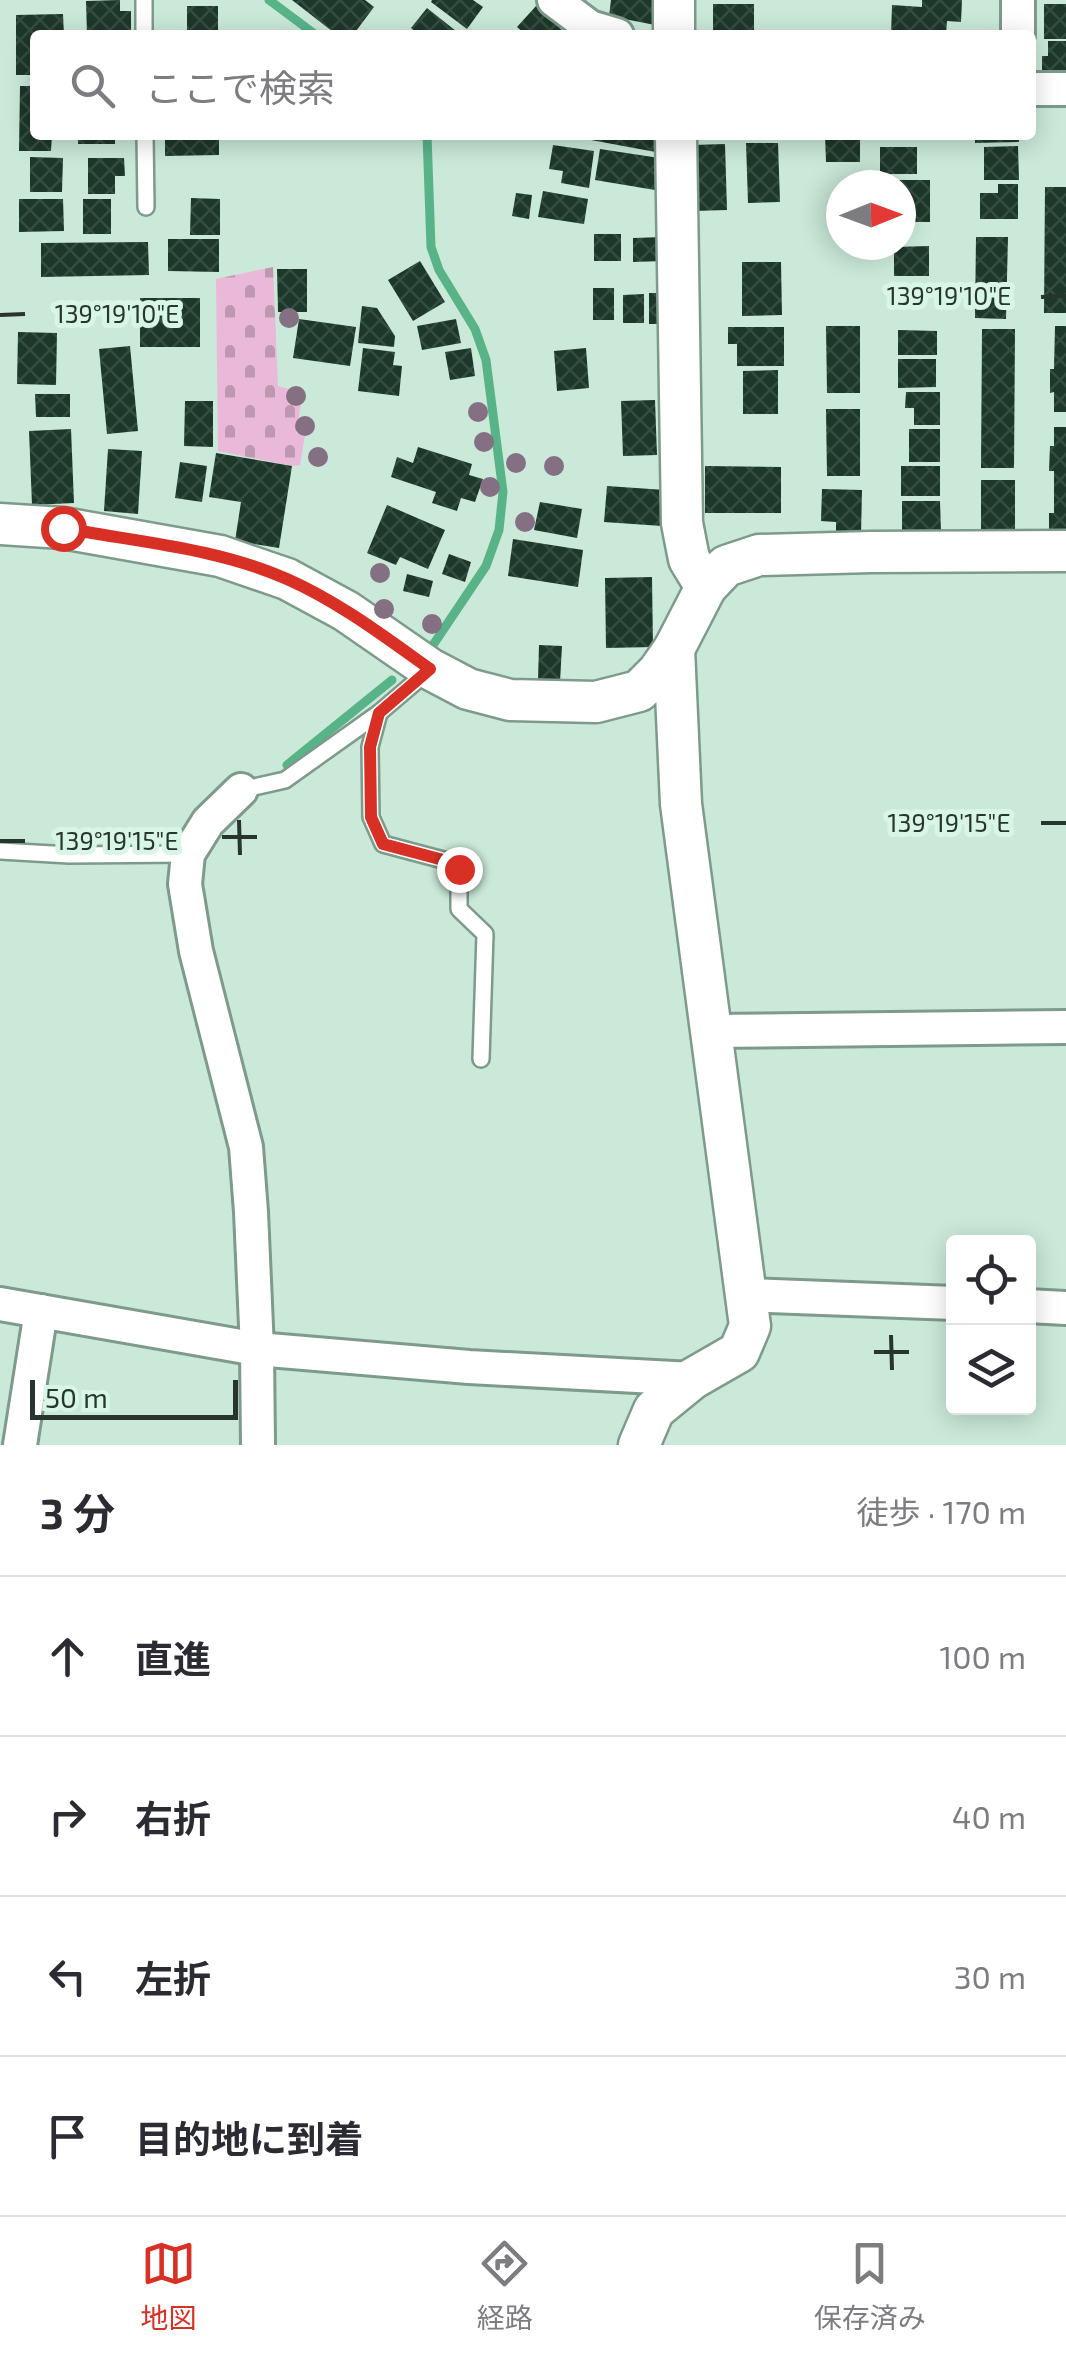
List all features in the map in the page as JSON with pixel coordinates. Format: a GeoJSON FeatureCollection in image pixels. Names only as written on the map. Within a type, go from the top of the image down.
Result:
{"type":"FeatureCollection","features":[{"type":"Feature","properties":{"kind":"street"},"geometry":{"type":"LineString","coordinates":[[554,0],[590,27],[600,30]]}},
{"type":"Feature","properties":{"kind":"street"},"geometry":{"type":"LineString","coordinates":[[674,0],[674,30]]}},
{"type":"Feature","properties":{"kind":"street"},"geometry":{"type":"LineString","coordinates":[[1018,0],[1018,30]]}},
{"type":"Feature","properties":{"kind":"street"},"geometry":{"type":"LineString","coordinates":[[1036,90],[1066,89]]}},
{"type":"Feature","properties":{"kind":"street"},"geometry":{"type":"LineString","coordinates":[[676,140],[682,523],[689,559],[706,587]]}},
{"type":"Feature","properties":{"kind":"street"},"geometry":{"type":"LineString","coordinates":[[0,524],[63,528],[220,556],[287,579],[346,611],[430,669],[468,689],[510,700],[596,702],[639,691],[674,649],[706,587],[726,566],[759,555],[1066,551]]}},
{"type":"Feature","properties":{"kind":"street"},"geometry":{"type":"LineString","coordinates":[[639,1445],[654,1410],[692,1379],[739,1352],[750,1326],[681,804],[674,649]]}},
{"type":"Feature","properties":{"kind":"street"},"geometry":{"type":"LineString","coordinates":[[241,790],[208,822],[188,854],[185,884],[196,951],[246,1146],[252,1212],[258,1445]]}},
{"type":"Feature","properties":{"kind":"street"},"geometry":{"type":"LineString","coordinates":[[710,1031],[1066,1027]]}},
{"type":"Feature","properties":{"kind":"street"},"geometry":{"type":"LineString","coordinates":[[746,1295],[946,1303]]}},
{"type":"Feature","properties":{"kind":"street"},"geometry":{"type":"LineString","coordinates":[[0,1304],[257,1349],[469,1367],[692,1379]]}},
{"type":"Feature","properties":{"kind":"street"},"geometry":{"type":"LineString","coordinates":[[1036,1306],[1066,1308]]}},
{"type":"Feature","properties":{"kind":"street"},"geometry":{"type":"LineString","coordinates":[[20,1445],[41,1311]]}},
{"type":"Feature","properties":{"kind":"lane"},"geometry":{"type":"LineString","coordinates":[[144,0],[144,30]]}},
{"type":"Feature","properties":{"kind":"lane"},"geometry":{"type":"LineString","coordinates":[[145,140],[146,208]]}},
{"type":"Feature","properties":{"kind":"lane"},"geometry":{"type":"LineString","coordinates":[[241,790],[284,780],[379,713],[430,669]]}},
{"type":"Feature","properties":{"kind":"lane"},"geometry":{"type":"LineString","coordinates":[[379,713],[370,747],[371,817],[383,844],[447,861],[459,869],[459,908],[485,934],[482,1059]]}},
{"type":"Feature","properties":{"kind":"lane"},"geometry":{"type":"LineString","coordinates":[[0,852],[188,854]]}},
{"type":"Feature","properties":{"kind":"green space"},"geometry":{"type":"Polygon","coordinates":[[[273,267],[278,386],[303,393],[296,433],[305,435],[300,465],[292,466],[218,451],[216,279],[273,267]]]}},
{"type":"Feature","properties":{"kind":"building"},"geometry":{"type":"Polygon","coordinates":[[[120,0],[120,11],[131,11],[131,30],[87,30],[86,1],[120,0]]]}},
{"type":"Feature","properties":{"kind":"building"},"geometry":{"type":"Polygon","coordinates":[[[292,0],[365,0],[374,7],[357,30],[331,30],[292,0]]]}},
{"type":"Feature","properties":{"kind":"building"},"geometry":{"type":"Polygon","coordinates":[[[432,0],[473,0],[483,7],[467,29],[432,0]]]}},
{"type":"Feature","properties":{"kind":"building"},"geometry":{"type":"Polygon","coordinates":[[[611,0],[659,0],[655,25],[609,16],[611,0]]]}},
{"type":"Feature","properties":{"kind":"building"},"geometry":{"type":"Polygon","coordinates":[[[922,0],[962,0],[961,22],[947,21],[946,30],[891,30],[892,5],[922,7],[922,0]]]}},
{"type":"Feature","properties":{"kind":"building"},"geometry":{"type":"Polygon","coordinates":[[[713,4],[754,4],[754,30],[713,30],[713,4]]]}},
{"type":"Feature","properties":{"kind":"building"},"geometry":{"type":"Polygon","coordinates":[[[1044,4],[1066,4],[1066,39],[1044,39],[1044,4]]]}},
{"type":"Feature","properties":{"kind":"building"},"geometry":{"type":"Polygon","coordinates":[[[187,6],[218,6],[218,30],[187,30],[187,6]]]}},
{"type":"Feature","properties":{"kind":"building"},"geometry":{"type":"Polygon","coordinates":[[[536,6],[562,30],[520,30],[517,27],[536,6]]]}},
{"type":"Feature","properties":{"kind":"building"},"geometry":{"type":"Polygon","coordinates":[[[427,8],[455,30],[413,30],[427,8]]]}},
{"type":"Feature","properties":{"kind":"building"},"geometry":{"type":"Polygon","coordinates":[[[63,14],[64,30],[30,30],[30,75],[16,75],[16,15],[63,14]]]}},
{"type":"Feature","properties":{"kind":"building"},"geometry":{"type":"Polygon","coordinates":[[[1048,41],[1066,41],[1066,73],[1042,73],[1042,56],[1048,56],[1048,41]]]}},
{"type":"Feature","properties":{"kind":"building"},"geometry":{"type":"Polygon","coordinates":[[[20,86],[30,86],[30,140],[52,140],[51,151],[19,151],[20,86]]]}},
{"type":"Feature","properties":{"kind":"building"},"geometry":{"type":"Polygon","coordinates":[[[78,140],[115,140],[115,144],[78,144],[78,140]]]}},
{"type":"Feature","properties":{"kind":"building"},"geometry":{"type":"Polygon","coordinates":[[[165,140],[219,140],[219,155],[165,156],[165,140]]]}},
{"type":"Feature","properties":{"kind":"building"},"geometry":{"type":"Polygon","coordinates":[[[591,140],[663,140],[661,153],[591,140]]]}},
{"type":"Feature","properties":{"kind":"building"},"geometry":{"type":"Polygon","coordinates":[[[825,140],[860,140],[860,162],[826,162],[825,140]]]}},
{"type":"Feature","properties":{"kind":"building"},"geometry":{"type":"Polygon","coordinates":[[[975,140],[1019,140],[1019,142],[975,140]]]}},
{"type":"Feature","properties":{"kind":"building"},"geometry":{"type":"Polygon","coordinates":[[[746,143],[778,143],[780,202],[748,203],[746,143]]]}},
{"type":"Feature","properties":{"kind":"building"},"geometry":{"type":"Polygon","coordinates":[[[725,144],[727,210],[693,211],[692,145],[725,144]]]}},
{"type":"Feature","properties":{"kind":"building"},"geometry":{"type":"Polygon","coordinates":[[[553,145],[594,151],[589,188],[561,183],[563,171],[549,169],[553,145]]]}},
{"type":"Feature","properties":{"kind":"building"},"geometry":{"type":"Polygon","coordinates":[[[1018,146],[1019,180],[984,180],[984,147],[1018,146]]]}},
{"type":"Feature","properties":{"kind":"building"},"geometry":{"type":"Polygon","coordinates":[[[880,147],[917,147],[917,174],[916,170],[880,170],[880,147]]]}},
{"type":"Feature","properties":{"kind":"building"},"geometry":{"type":"Polygon","coordinates":[[[600,149],[666,159],[661,191],[595,180],[600,149]]]}},
{"type":"Feature","properties":{"kind":"building"},"geometry":{"type":"Polygon","coordinates":[[[30,157],[63,158],[62,192],[30,192],[30,157]]]}},
{"type":"Feature","properties":{"kind":"building"},"geometry":{"type":"Polygon","coordinates":[[[88,158],[124,158],[125,176],[115,176],[115,194],[88,194],[88,158]]]}},
{"type":"Feature","properties":{"kind":"building"},"geometry":{"type":"Polygon","coordinates":[[[916,180],[930,180],[930,222],[916,222],[916,180]]]}},
{"type":"Feature","properties":{"kind":"building"},"geometry":{"type":"Polygon","coordinates":[[[998,184],[1018,184],[1018,219],[980,219],[980,193],[998,193],[998,184]]]}},
{"type":"Feature","properties":{"kind":"building"},"geometry":{"type":"Polygon","coordinates":[[[1045,187],[1066,187],[1066,313],[1044,313],[1045,187]]]}},
{"type":"Feature","properties":{"kind":"building"},"geometry":{"type":"Polygon","coordinates":[[[543,191],[588,199],[584,224],[538,217],[543,191]]]}},
{"type":"Feature","properties":{"kind":"building"},"geometry":{"type":"Polygon","coordinates":[[[516,193],[532,195],[529,219],[512,216],[516,193]]]}},
{"type":"Feature","properties":{"kind":"building"},"geometry":{"type":"Polygon","coordinates":[[[191,198],[220,199],[220,235],[190,235],[191,198]]]}},
{"type":"Feature","properties":{"kind":"building"},"geometry":{"type":"Polygon","coordinates":[[[19,199],[63,199],[64,231],[19,232],[19,199]]]}},
{"type":"Feature","properties":{"kind":"building"},"geometry":{"type":"Polygon","coordinates":[[[83,199],[111,199],[111,234],[83,234],[83,199]]]}},
{"type":"Feature","properties":{"kind":"building"},"geometry":{"type":"Polygon","coordinates":[[[594,234],[621,234],[621,261],[594,261],[594,234]]]}},
{"type":"Feature","properties":{"kind":"building"},"geometry":{"type":"Polygon","coordinates":[[[663,237],[663,261],[633,262],[633,238],[663,237]]]}},
{"type":"Feature","properties":{"kind":"building"},"geometry":{"type":"Polygon","coordinates":[[[976,237],[1008,237],[1006,319],[975,318],[976,237]]]}},
{"type":"Feature","properties":{"kind":"building"},"geometry":{"type":"Polygon","coordinates":[[[168,239],[219,239],[219,272],[168,271],[168,239]]]}},
{"type":"Feature","properties":{"kind":"building"},"geometry":{"type":"Polygon","coordinates":[[[148,242],[149,275],[41,277],[41,243],[148,242]]]}},
{"type":"Feature","properties":{"kind":"building"},"geometry":{"type":"Polygon","coordinates":[[[916,246],[929,246],[929,276],[894,276],[894,260],[916,260],[916,246]]]}},
{"type":"Feature","properties":{"kind":"building"},"geometry":{"type":"Polygon","coordinates":[[[420,261],[445,302],[413,321],[388,280],[420,261]]]}},
{"type":"Feature","properties":{"kind":"building"},"geometry":{"type":"Polygon","coordinates":[[[742,262],[781,262],[782,315],[742,316],[742,262]]]}},
{"type":"Feature","properties":{"kind":"building"},"geometry":{"type":"Polygon","coordinates":[[[277,269],[307,269],[307,312],[278,312],[277,269]]]}},
{"type":"Feature","properties":{"kind":"building"},"geometry":{"type":"Polygon","coordinates":[[[593,288],[614,288],[614,320],[593,320],[593,288]]]}},
{"type":"Feature","properties":{"kind":"building"},"geometry":{"type":"Polygon","coordinates":[[[649,293],[669,293],[670,324],[649,324],[649,293]]]}},
{"type":"Feature","properties":{"kind":"building"},"geometry":{"type":"Polygon","coordinates":[[[644,294],[644,323],[623,323],[623,295],[644,294]]]}},
{"type":"Feature","properties":{"kind":"building"},"geometry":{"type":"Polygon","coordinates":[[[140,298],[200,298],[200,347],[140,347],[140,298]]]}},
{"type":"Feature","properties":{"kind":"building"},"geometry":{"type":"Polygon","coordinates":[[[362,306],[377,308],[395,336],[394,347],[358,343],[362,306]]]}},
{"type":"Feature","properties":{"kind":"building"},"geometry":{"type":"Polygon","coordinates":[[[299,319],[356,327],[350,366],[293,358],[299,319]]]}},
{"type":"Feature","properties":{"kind":"building"},"geometry":{"type":"Polygon","coordinates":[[[456,319],[461,343],[422,350],[417,326],[456,319]]]}},
{"type":"Feature","properties":{"kind":"building"},"geometry":{"type":"Polygon","coordinates":[[[826,326],[860,326],[860,393],[827,393],[826,326]]]}},
{"type":"Feature","properties":{"kind":"building"},"geometry":{"type":"Polygon","coordinates":[[[1055,326],[1066,326],[1066,412],[1054,412],[1054,392],[1050,393],[1055,326]]]}},
{"type":"Feature","properties":{"kind":"building"},"geometry":{"type":"Polygon","coordinates":[[[728,327],[784,327],[784,366],[737,366],[737,344],[728,344],[728,327]]]}},
{"type":"Feature","properties":{"kind":"building"},"geometry":{"type":"Polygon","coordinates":[[[982,329],[1015,329],[1014,468],[981,468],[982,329]]]}},
{"type":"Feature","properties":{"kind":"building"},"geometry":{"type":"Polygon","coordinates":[[[898,330],[937,331],[937,355],[898,355],[898,330]]]}},
{"type":"Feature","properties":{"kind":"building"},"geometry":{"type":"Polygon","coordinates":[[[18,332],[57,333],[56,385],[17,384],[18,332]]]}},
{"type":"Feature","properties":{"kind":"building"},"geometry":{"type":"Polygon","coordinates":[[[130,346],[138,431],[107,434],[99,349],[130,346]]]}},
{"type":"Feature","properties":{"kind":"building"},"geometry":{"type":"Polygon","coordinates":[[[363,348],[395,352],[393,365],[402,366],[399,396],[358,391],[363,348]]]}},
{"type":"Feature","properties":{"kind":"building"},"geometry":{"type":"Polygon","coordinates":[[[471,348],[475,376],[450,380],[445,352],[471,348]]]}},
{"type":"Feature","properties":{"kind":"building"},"geometry":{"type":"Polygon","coordinates":[[[586,348],[589,388],[557,391],[554,351],[586,348]]]}},
{"type":"Feature","properties":{"kind":"building"},"geometry":{"type":"Polygon","coordinates":[[[898,359],[936,359],[936,387],[898,388],[898,359]]]}},
{"type":"Feature","properties":{"kind":"building"},"geometry":{"type":"Polygon","coordinates":[[[778,370],[778,414],[743,414],[743,371],[778,370]]]}},
{"type":"Feature","properties":{"kind":"building"},"geometry":{"type":"Polygon","coordinates":[[[906,392],[940,392],[940,425],[914,425],[914,408],[905,408],[906,392]]]}},
{"type":"Feature","properties":{"kind":"building"},"geometry":{"type":"Polygon","coordinates":[[[35,394],[70,394],[70,417],[36,417],[35,394]]]}},
{"type":"Feature","properties":{"kind":"building"},"geometry":{"type":"Polygon","coordinates":[[[655,400],[657,455],[623,456],[621,401],[655,400]]]}},
{"type":"Feature","properties":{"kind":"building"},"geometry":{"type":"Polygon","coordinates":[[[185,401],[213,401],[213,447],[184,446],[185,401]]]}},
{"type":"Feature","properties":{"kind":"building"},"geometry":{"type":"Polygon","coordinates":[[[826,409],[860,409],[860,476],[827,476],[826,409]]]}},
{"type":"Feature","properties":{"kind":"building"},"geometry":{"type":"Polygon","coordinates":[[[1054,427],[1066,427],[1066,533],[1049,533],[1049,513],[1054,513],[1054,471],[1049,471],[1054,427]]]}},
{"type":"Feature","properties":{"kind":"building"},"geometry":{"type":"Polygon","coordinates":[[[71,429],[74,503],[32,505],[29,431],[71,429]]]}},
{"type":"Feature","properties":{"kind":"building"},"geometry":{"type":"Polygon","coordinates":[[[909,429],[940,429],[940,462],[909,462],[909,429]]]}},
{"type":"Feature","properties":{"kind":"building"},"geometry":{"type":"Polygon","coordinates":[[[418,447],[472,464],[469,475],[483,479],[475,502],[461,498],[457,511],[432,503],[436,492],[391,477],[397,457],[413,463],[418,447]]]}},
{"type":"Feature","properties":{"kind":"building"},"geometry":{"type":"Polygon","coordinates":[[[108,449],[142,451],[138,514],[104,511],[108,449]]]}},
{"type":"Feature","properties":{"kind":"building"},"geometry":{"type":"Polygon","coordinates":[[[216,453],[292,466],[279,548],[235,541],[241,502],[209,497],[216,453]]]}},
{"type":"Feature","properties":{"kind":"building"},"geometry":{"type":"Polygon","coordinates":[[[180,462],[207,466],[202,502],[175,498],[180,462]]]}},
{"type":"Feature","properties":{"kind":"building"},"geometry":{"type":"Polygon","coordinates":[[[705,466],[781,467],[781,513],[705,513],[705,466]]]}},
{"type":"Feature","properties":{"kind":"building"},"geometry":{"type":"Polygon","coordinates":[[[901,466],[940,466],[940,496],[901,496],[901,466]]]}},
{"type":"Feature","properties":{"kind":"building"},"geometry":{"type":"Polygon","coordinates":[[[981,480],[1015,480],[1015,535],[981,535],[981,480]]]}},
{"type":"Feature","properties":{"kind":"building"},"geometry":{"type":"Polygon","coordinates":[[[607,486],[665,490],[662,526],[604,522],[607,486]]]}},
{"type":"Feature","properties":{"kind":"building"},"geometry":{"type":"Polygon","coordinates":[[[822,489],[862,490],[861,536],[836,535],[836,522],[821,521],[822,489]]]}},
{"type":"Feature","properties":{"kind":"building"},"geometry":{"type":"Polygon","coordinates":[[[902,501],[940,501],[941,532],[902,533],[902,501]]]}},
{"type":"Feature","properties":{"kind":"building"},"geometry":{"type":"Polygon","coordinates":[[[540,502],[582,509],[577,538],[534,530],[540,502]]]}},
{"type":"Feature","properties":{"kind":"building"},"geometry":{"type":"Polygon","coordinates":[[[387,505],[445,530],[428,569],[400,557],[396,565],[367,553],[387,505]]]}},
{"type":"Feature","properties":{"kind":"building"},"geometry":{"type":"Polygon","coordinates":[[[513,539],[583,550],[578,587],[508,576],[513,539]]]}},
{"type":"Feature","properties":{"kind":"building"},"geometry":{"type":"Polygon","coordinates":[[[449,554],[471,562],[465,582],[442,574],[449,554]]]}},
{"type":"Feature","properties":{"kind":"building"},"geometry":{"type":"Polygon","coordinates":[[[407,574],[433,581],[429,597],[403,591],[407,574]]]}},
{"type":"Feature","properties":{"kind":"building"},"geometry":{"type":"Polygon","coordinates":[[[652,577],[653,647],[606,648],[605,578],[652,577]]]}},
{"type":"Feature","properties":{"kind":"building"},"geometry":{"type":"Polygon","coordinates":[[[539,645],[562,646],[560,682],[538,680],[539,645]]]}},
{"type":"Feature","properties":{"kind":"waterway"},"geometry":{"type":"LineString","coordinates":[[269,0],[309,30]]}},
{"type":"Feature","properties":{"kind":"waterway"},"geometry":{"type":"LineString","coordinates":[[427,140],[431,247],[439,270],[475,329],[486,360],[503,492],[499,530],[486,566],[429,651]]}},
{"type":"Feature","properties":{"kind":"waterway"},"geometry":{"type":"LineString","coordinates":[[287,765],[392,680]]}},
{"type":"Feature","properties":{"kind":"route"},"geometry":{"type":"LineString","coordinates":[[63,528],[220,556],[287,579],[346,611],[430,669],[379,713],[370,747],[371,817],[383,844],[447,861],[459,869]]}}]}
